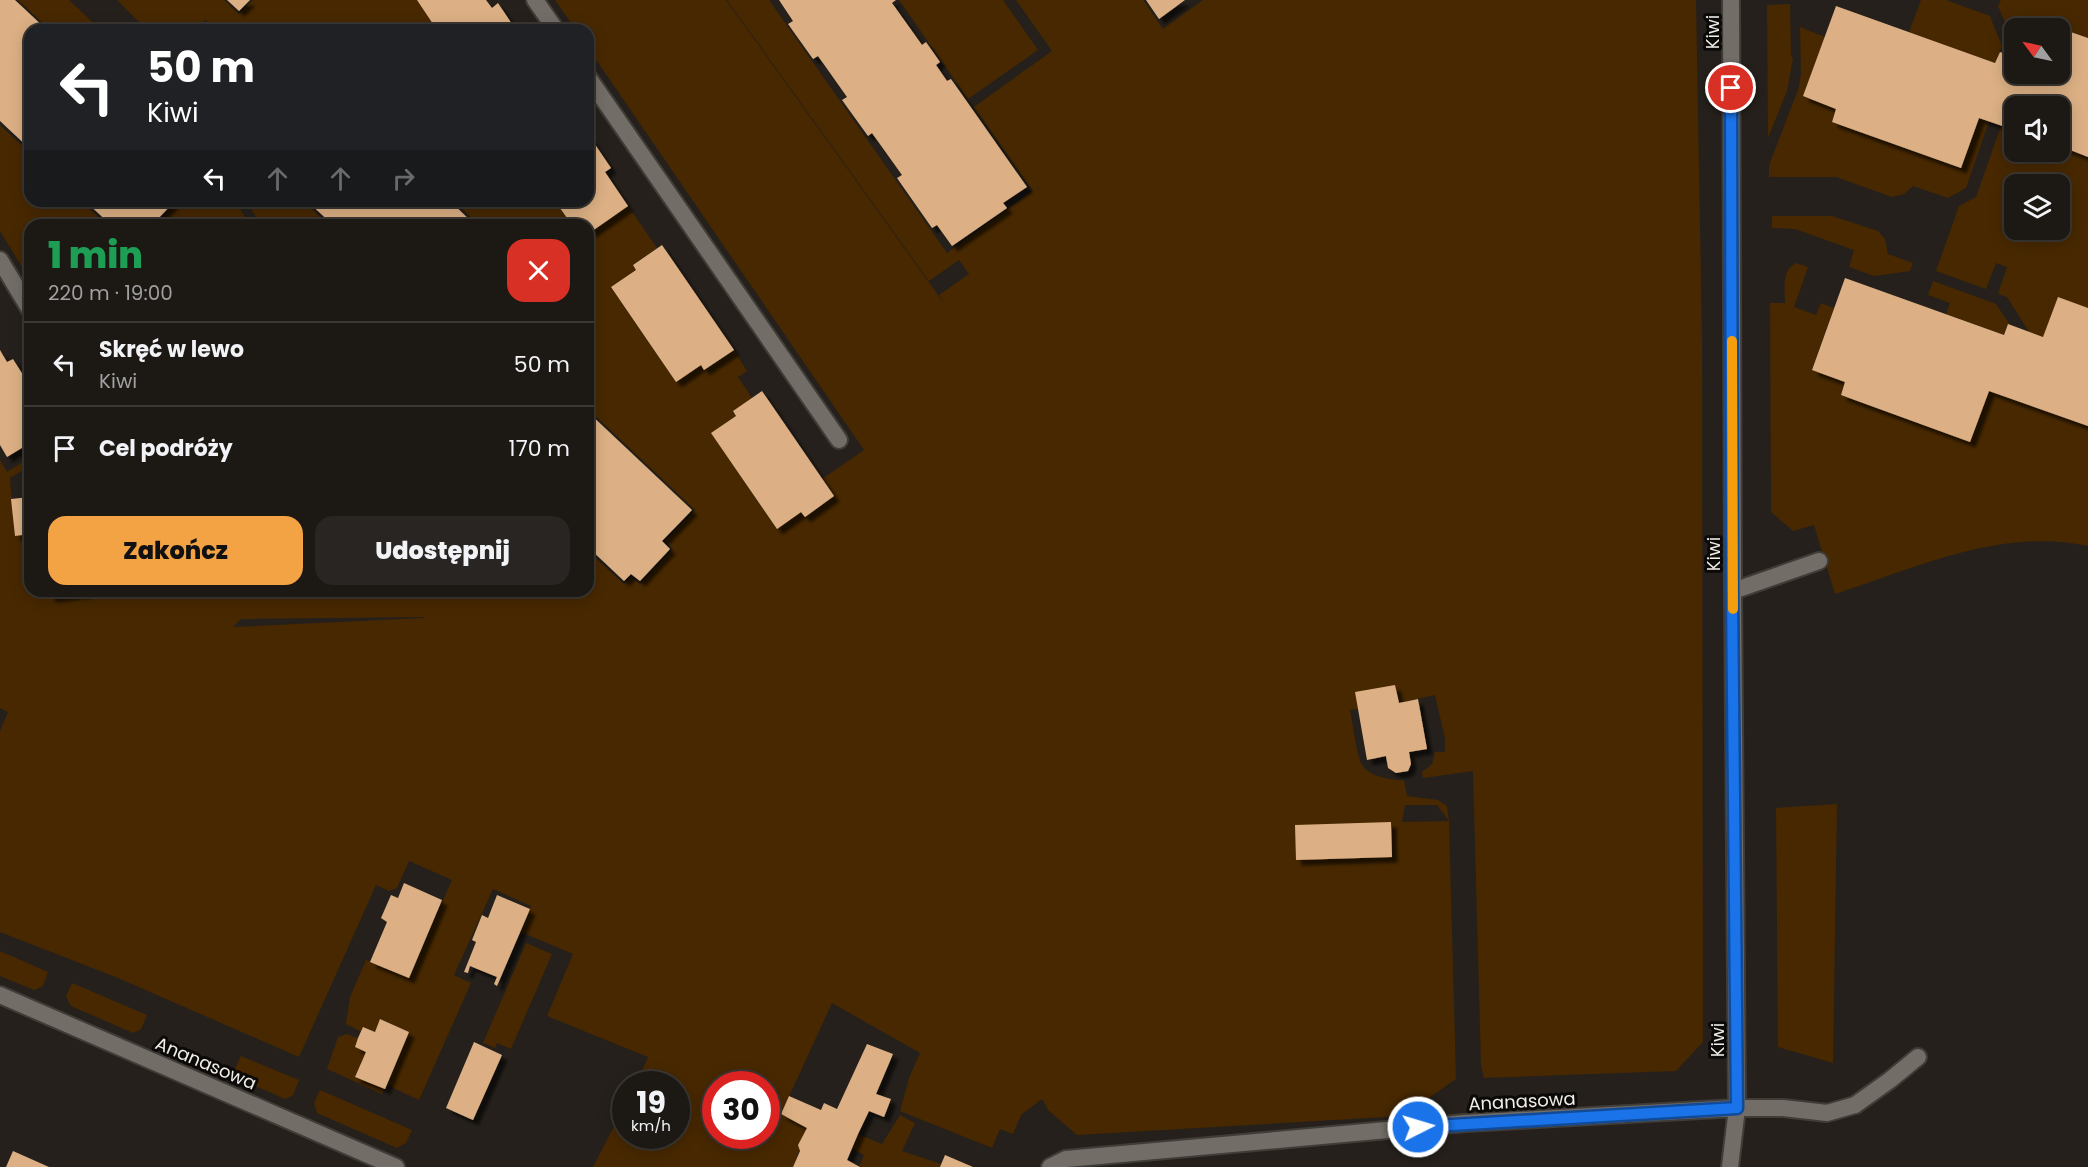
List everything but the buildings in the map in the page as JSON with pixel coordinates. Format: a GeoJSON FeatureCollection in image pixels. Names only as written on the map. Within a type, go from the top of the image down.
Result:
{"type":"FeatureCollection","features":[{"type":"Feature","properties":{"kind":"street"},"geometry":{"type":"LineString","coordinates":[[535,0],[551,24]]}},
{"type":"Feature","properties":{"kind":"street","name":"Kiwi"},"geometry":{"type":"LineString","coordinates":[[1730,1167],[1737,1108],[1732,591],[1731,0]]}},
{"type":"Feature","properties":{"kind":"street"},"geometry":{"type":"LineString","coordinates":[[594,86],[839,440]]}},
{"type":"Feature","properties":{"kind":"street"},"geometry":{"type":"LineString","coordinates":[[0,260],[24,300]]}},
{"type":"Feature","properties":{"kind":"street"},"geometry":{"type":"LineString","coordinates":[[1732,591],[1819,561]]}},
{"type":"Feature","properties":{"kind":"street","name":"Ananasowa"},"geometry":{"type":"LineString","coordinates":[[0,995],[396,1167]]}},
{"type":"Feature","properties":{"kind":"street","name":"Ananasowa"},"geometry":{"type":"LineString","coordinates":[[1050,1167],[1066,1159],[1465,1123],[1737,1108],[1783,1108],[1827,1113],[1855,1105],[1918,1057]]}},
{"type":"Feature","properties":{"kind":"shaded area"},"geometry":{"type":"Polygon","coordinates":[[[18,0],[69,0],[95,24],[44,24],[18,0]]]}},
{"type":"Feature","properties":{"kind":"shaded area"},"geometry":{"type":"Polygon","coordinates":[[[117,0],[224,0],[239,14],[253,0],[417,0],[433,24],[209,24],[206,20],[200,24],[141,24],[117,0]]]}},
{"type":"Feature","properties":{"kind":"shaded area"},"geometry":{"type":"Polygon","coordinates":[[[555,0],[726,0],[946,306],[939,295],[969,274],[959,260],[929,281],[727,0],[769,0],[947,253],[1033,191],[974,107],[1052,51],[1016,0],[1143,0],[1163,29],[1203,0],[1696,0],[1702,337],[1703,1042],[1676,1071],[1484,1078],[1481,1066],[1473,771],[1423,778],[1422,772],[1432,764],[1435,752],[1445,752],[1445,739],[1435,695],[1399,703],[1395,685],[1358,709],[1350,710],[1358,752],[1364,768],[1380,777],[1404,780],[1407,796],[1438,800],[1447,806],[1449,821],[1456,1079],[1403,1116],[1077,1135],[1048,1110],[1042,1099],[1021,1115],[1013,1134],[1000,1129],[992,1148],[900,1111],[909,1078],[920,1053],[832,1003],[781,1114],[807,1128],[793,1167],[593,1167],[612,1130],[612,1149],[690,1149],[690,1071],[642,1071],[648,1057],[547,1016],[573,954],[521,932],[531,906],[493,889],[454,975],[471,983],[419,1100],[387,1085],[409,1032],[381,1019],[375,1032],[364,1027],[362,1032],[346,1024],[350,997],[366,960],[409,978],[452,880],[409,861],[397,888],[389,891],[376,885],[299,1057],[118,978],[0,932],[0,731],[8,712],[0,708],[0,460],[7,472],[24,461],[24,470],[10,478],[15,535],[22,535],[24,551],[24,597],[594,597],[594,556],[624,584],[632,577],[640,584],[673,549],[665,541],[695,510],[594,415],[594,230],[628,206],[657,248],[633,265],[636,270],[611,287],[676,382],[701,365],[705,370],[734,350],[747,371],[738,377],[752,398],[733,412],[736,416],[744,481],[776,528],[801,512],[805,516],[834,497],[822,479],[864,450],[594,57],[594,24],[572,24],[555,0]],[[424,617],[241,619],[233,627],[424,618],[424,617]],[[1405,805],[1402,822],[1449,821],[1437,805],[1405,805]]]}},
{"type":"Feature","properties":{"kind":"shaded area"},"geometry":{"type":"Polygon","coordinates":[[[899,0],[1003,0],[1038,50],[968,99],[899,0]]]}},
{"type":"Feature","properties":{"kind":"shaded area"},"geometry":{"type":"Polygon","coordinates":[[[1921,0],[1946,0],[1990,16],[2002,46],[1995,63],[1909,32],[1921,0]]]}},
{"type":"Feature","properties":{"kind":"shaded area"},"geometry":{"type":"Polygon","coordinates":[[[2001,0],[2088,0],[2088,38],[2070,32],[2070,18],[2004,18],[2004,20],[1998,6],[2001,0]]]}},
{"type":"Feature","properties":{"kind":"shaded area"},"geometry":{"type":"Polygon","coordinates":[[[1790,4],[1791,56],[1793,58],[1787,91],[1768,138],[1767,5],[1790,4]]]}},
{"type":"Feature","properties":{"kind":"shaded area"},"geometry":{"type":"Polygon","coordinates":[[[1800,27],[1825,37],[1803,96],[1836,109],[1832,122],[1960,168],[1979,118],[1989,121],[1966,188],[1948,198],[1913,186],[1904,194],[1892,197],[1836,177],[1769,177],[1769,165],[1798,90],[1801,75],[1800,27]]]}},
{"type":"Feature","properties":{"kind":"shaded area"},"geometry":{"type":"Polygon","coordinates":[[[0,125],[24,147],[24,207],[88,207],[100,219],[24,219],[24,270],[0,231],[0,125]]]}},
{"type":"Feature","properties":{"kind":"shaded area"},"geometry":{"type":"Polygon","coordinates":[[[2001,126],[2004,127],[2004,162],[2070,162],[2070,150],[2088,157],[2088,308],[2043,337],[2029,332],[2007,297],[1998,294],[2007,267],[1996,263],[1986,289],[1936,271],[1959,206],[1976,197],[2001,126]]]}},
{"type":"Feature","properties":{"kind":"shaded area"},"geometry":{"type":"Polygon","coordinates":[[[172,207],[239,207],[246,219],[161,219],[172,207]]]}},
{"type":"Feature","properties":{"kind":"shaded area"},"geometry":{"type":"Polygon","coordinates":[[[250,207],[310,207],[322,219],[257,219],[250,207]]]}},
{"type":"Feature","properties":{"kind":"shaded area"},"geometry":{"type":"Polygon","coordinates":[[[460,207],[559,207],[568,219],[473,219],[460,207]]]}},
{"type":"Feature","properties":{"kind":"shaded area"},"geometry":{"type":"Polygon","coordinates":[[[1772,216],[1832,216],[1878,231],[1885,239],[1888,254],[1913,263],[1910,271],[1874,276],[1849,267],[1854,250],[1795,229],[1772,228],[1772,216]]]}},
{"type":"Feature","properties":{"kind":"shaded area"},"geometry":{"type":"Polygon","coordinates":[[[1796,263],[1808,267],[1794,307],[1816,315],[1821,303],[1834,308],[1812,369],[1845,382],[1841,395],[1970,441],[1989,391],[2088,426],[2088,546],[2056,542],[2024,542],[1992,546],[1928,562],[1835,594],[1814,525],[1793,531],[1771,512],[1770,303],[1785,303],[1786,275],[1791,266],[1796,263]]]}},
{"type":"Feature","properties":{"kind":"shaded area"},"geometry":{"type":"Polygon","coordinates":[[[1933,281],[1996,304],[2010,325],[2007,325],[2004,335],[1946,314],[1950,303],[1928,295],[1933,281]]]}},
{"type":"Feature","properties":{"kind":"shaded area"},"geometry":{"type":"Polygon","coordinates":[[[1837,804],[1833,1063],[1778,1047],[1776,808],[1837,804]]]}},
{"type":"Feature","properties":{"kind":"shaded area"},"geometry":{"type":"Polygon","coordinates":[[[526,943],[552,954],[511,1049],[497,1043],[495,1048],[483,1043],[526,943]]]}},
{"type":"Feature","properties":{"kind":"shaded area"},"geometry":{"type":"Polygon","coordinates":[[[0,951],[48,972],[43,986],[34,990],[0,976],[0,951]]]}},
{"type":"Feature","properties":{"kind":"shaded area"},"geometry":{"type":"Polygon","coordinates":[[[72,983],[147,1015],[141,1029],[133,1033],[71,1006],[66,996],[72,983]]]}},
{"type":"Feature","properties":{"kind":"shaded area"},"geometry":{"type":"Polygon","coordinates":[[[347,1034],[358,1038],[366,1052],[355,1077],[385,1089],[382,1094],[327,1069],[338,1037],[347,1034]]]}},
{"type":"Feature","properties":{"kind":"shaded area"},"geometry":{"type":"Polygon","coordinates":[[[241,1056],[299,1080],[293,1095],[285,1099],[240,1079],[235,1069],[241,1056]]]}},
{"type":"Feature","properties":{"kind":"shaded area"},"geometry":{"type":"Polygon","coordinates":[[[320,1090],[412,1130],[406,1143],[397,1148],[317,1113],[314,1103],[320,1090]]]}},
{"type":"Feature","properties":{"kind":"shaded area"},"geometry":{"type":"Polygon","coordinates":[[[900,1115],[915,1123],[902,1151],[941,1164],[940,1167],[859,1167],[864,1155],[853,1149],[858,1134],[882,1144],[900,1115]]]}},
{"type":"Feature","properties":{"kind":"slow traffic"},"geometry":{"type":"LineString","coordinates":[[1732,341],[1733,609]]}},
{"type":"Feature","properties":{"kind":"route"},"geometry":{"type":"LineString","coordinates":[[1418,1127],[1737,1108],[1732,591],[1731,88]]}}]}
